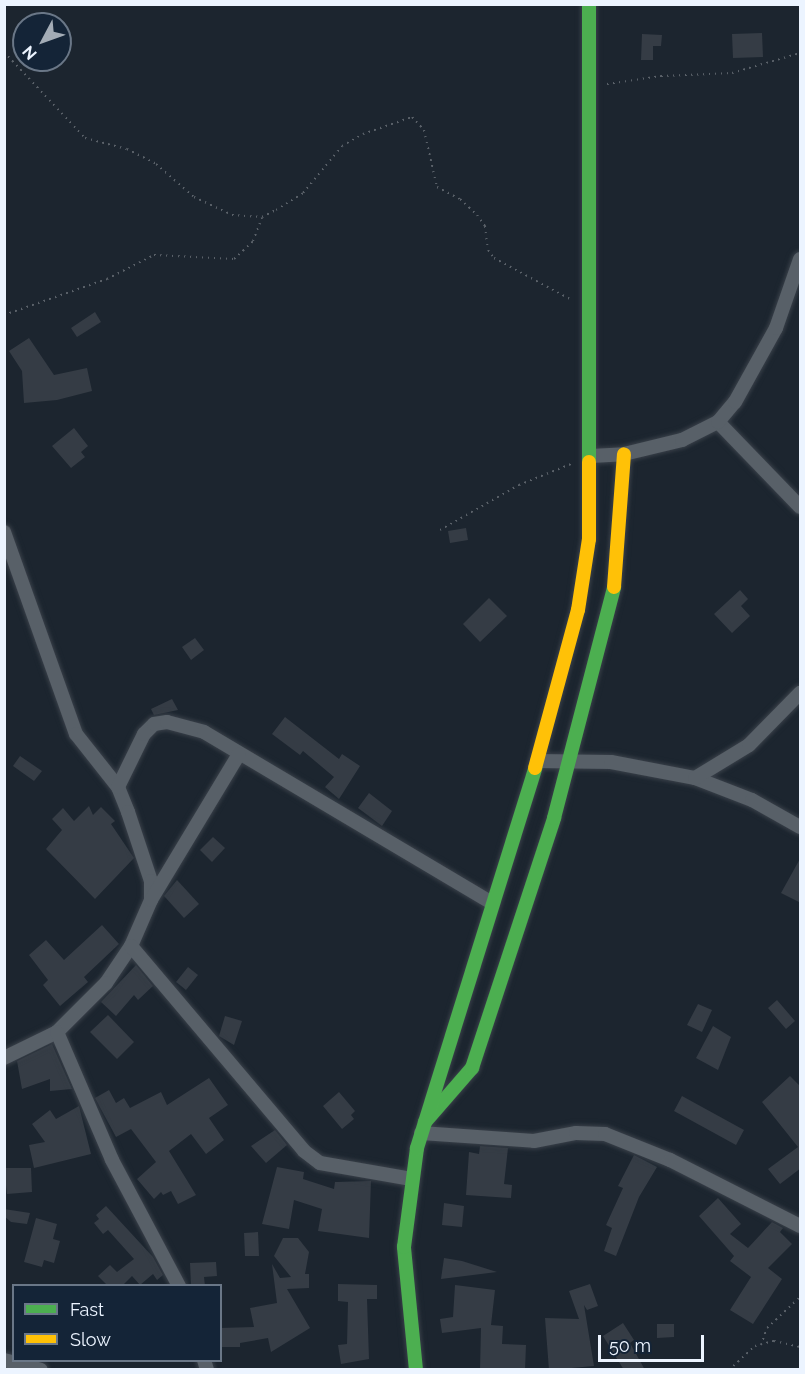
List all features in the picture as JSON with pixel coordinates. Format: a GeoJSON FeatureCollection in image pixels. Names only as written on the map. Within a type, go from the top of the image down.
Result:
{"type":"FeatureCollection","features":[{"type":"Feature","properties":{"kind":"main road"},"geometry":{"type":"LineString","coordinates":[[416,1370],[404,1246],[412,1179],[423,1127],[490,902],[537,760],[578,610],[589,539],[591,456],[589,4]]}},
{"type":"Feature","properties":{"kind":"main road"},"geometry":{"type":"LineString","coordinates":[[423,1127],[472,1068],[570,761],[610,615],[619,559],[624,454]]}},
{"type":"Feature","properties":{"kind":"street"},"geometry":{"type":"LineString","coordinates":[[591,456],[624,454],[682,440],[718,422],[735,402],[776,328],[801,259]]}},
{"type":"Feature","properties":{"kind":"street"},"geometry":{"type":"LineString","coordinates":[[718,422],[801,507]]}},
{"type":"Feature","properties":{"kind":"street"},"geometry":{"type":"LineString","coordinates":[[4,532],[76,734],[118,787],[151,880],[152,900]]}},
{"type":"Feature","properties":{"kind":"street"},"geometry":{"type":"LineString","coordinates":[[695,778],[749,745],[801,693]]}},
{"type":"Feature","properties":{"kind":"street"},"geometry":{"type":"LineString","coordinates":[[118,787],[144,734],[154,724],[167,722],[204,732],[490,902]]}},
{"type":"Feature","properties":{"kind":"street"},"geometry":{"type":"LineString","coordinates":[[4,1058],[57,1032],[106,983],[131,946],[152,900],[239,754]]}},
{"type":"Feature","properties":{"kind":"street"},"geometry":{"type":"LineString","coordinates":[[537,760],[648,767],[695,778],[752,800],[801,827]]}},
{"type":"Feature","properties":{"kind":"street"},"geometry":{"type":"LineString","coordinates":[[131,946],[304,1151],[320,1163],[412,1179]]}},
{"type":"Feature","properties":{"kind":"street"},"geometry":{"type":"LineString","coordinates":[[57,1032],[112,1160],[178,1284]]}},
{"type":"Feature","properties":{"kind":"street"},"geometry":{"type":"LineString","coordinates":[[423,1127],[534,1141],[584,1132],[605,1134],[723,1186],[801,1226]]}},
{"type":"Feature","properties":{"kind":"street"},"geometry":{"type":"LineString","coordinates":[[6,1363],[41,1370]]}},
{"type":"Feature","properties":{"kind":"path"},"geometry":{"type":"LineString","coordinates":[[4,52],[85,138],[127,149],[156,165],[210,207],[231,215],[262,217],[303,194],[342,146],[363,134],[412,117],[424,130],[437,187],[460,199],[477,215],[484,226],[488,250],[494,258],[559,295],[573,300],[589,300]]}},
{"type":"Feature","properties":{"kind":"path"},"geometry":{"type":"LineString","coordinates":[[589,87],[661,76],[732,73],[801,53]]}},
{"type":"Feature","properties":{"kind":"path"},"geometry":{"type":"LineString","coordinates":[[4,315],[107,279],[154,255],[234,259],[253,241],[262,217]]}},
{"type":"Feature","properties":{"kind":"path"},"geometry":{"type":"LineString","coordinates":[[440,530],[519,485],[591,456]]}},
{"type":"Feature","properties":{"kind":"path"},"geometry":{"type":"LineString","coordinates":[[761,1345],[767,1328],[801,1297]]}},
{"type":"Feature","properties":{"kind":"path"},"geometry":{"type":"LineString","coordinates":[[729,1370],[761,1345],[774,1341],[801,1347]]}},
{"type":"Feature","properties":{"kind":"building"},"geometry":{"type":"Polygon","coordinates":[[[762,33],[763,57],[733,58],[732,34],[762,33]]]}},
{"type":"Feature","properties":{"kind":"building"},"geometry":{"type":"Polygon","coordinates":[[[642,34],[662,35],[661,46],[653,46],[653,60],[641,60],[642,34]]]}},
{"type":"Feature","properties":{"kind":"building"},"geometry":{"type":"Polygon","coordinates":[[[95,312],[101,322],[77,337],[71,328],[95,312]]]}},
{"type":"Feature","properties":{"kind":"building"},"geometry":{"type":"Polygon","coordinates":[[[29,338],[54,375],[87,368],[92,391],[57,400],[24,403],[22,371],[9,351],[29,338]]]}},
{"type":"Feature","properties":{"kind":"building"},"geometry":{"type":"Polygon","coordinates":[[[74,428],[88,446],[81,452],[85,457],[71,468],[52,446],[74,428]]]}},
{"type":"Feature","properties":{"kind":"building"},"geometry":{"type":"Polygon","coordinates":[[[466,528],[468,540],[450,543],[448,531],[466,528]]]}},
{"type":"Feature","properties":{"kind":"building"},"geometry":{"type":"Polygon","coordinates":[[[740,590],[748,599],[741,606],[750,616],[732,633],[714,614],[740,590]]]}},
{"type":"Feature","properties":{"kind":"building"},"geometry":{"type":"Polygon","coordinates":[[[489,598],[507,616],[480,642],[463,624],[489,598]]]}},
{"type":"Feature","properties":{"kind":"building"},"geometry":{"type":"Polygon","coordinates":[[[195,638],[204,650],[191,660],[182,647],[195,638]]]}},
{"type":"Feature","properties":{"kind":"building"},"geometry":{"type":"Polygon","coordinates":[[[172,699],[178,710],[154,715],[151,709],[172,699]]]}},
{"type":"Feature","properties":{"kind":"building"},"geometry":{"type":"Polygon","coordinates":[[[285,717],[339,759],[342,754],[360,766],[339,799],[325,787],[334,777],[303,751],[300,755],[272,734],[285,717]]]}},
{"type":"Feature","properties":{"kind":"building"},"geometry":{"type":"Polygon","coordinates":[[[20,756],[42,771],[34,781],[13,766],[20,756]]]}},
{"type":"Feature","properties":{"kind":"building"},"geometry":{"type":"Polygon","coordinates":[[[369,793],[392,811],[382,826],[358,808],[369,793]]]}},
{"type":"Feature","properties":{"kind":"building"},"geometry":{"type":"Polygon","coordinates":[[[89,806],[93,815],[101,807],[115,821],[111,824],[134,858],[95,899],[46,849],[62,830],[52,819],[63,808],[74,821],[89,806]]]}},
{"type":"Feature","properties":{"kind":"building"},"geometry":{"type":"Polygon","coordinates":[[[213,837],[225,848],[212,862],[200,850],[213,837]]]}},
{"type":"Feature","properties":{"kind":"building"},"geometry":{"type":"Polygon","coordinates":[[[801,857],[801,903],[781,893],[801,857]]]}},
{"type":"Feature","properties":{"kind":"building"},"geometry":{"type":"Polygon","coordinates":[[[177,880],[199,904],[184,918],[164,896],[177,880]]]}},
{"type":"Feature","properties":{"kind":"building"},"geometry":{"type":"Polygon","coordinates":[[[102,925],[119,944],[84,977],[88,982],[60,1006],[43,985],[48,980],[29,955],[46,940],[64,960],[102,925]]]}},
{"type":"Feature","properties":{"kind":"building"},"geometry":{"type":"Polygon","coordinates":[[[136,965],[153,986],[138,1000],[134,995],[116,1016],[101,1002],[136,965]]]}},
{"type":"Feature","properties":{"kind":"building"},"geometry":{"type":"Polygon","coordinates":[[[188,967],[198,975],[186,990],[176,982],[188,967]]]}},
{"type":"Feature","properties":{"kind":"building"},"geometry":{"type":"Polygon","coordinates":[[[777,1000],[795,1021],[786,1029],[768,1008],[777,1000]]]}},
{"type":"Feature","properties":{"kind":"building"},"geometry":{"type":"Polygon","coordinates":[[[698,1004],[712,1010],[702,1032],[687,1025],[698,1004]]]}},
{"type":"Feature","properties":{"kind":"building"},"geometry":{"type":"Polygon","coordinates":[[[108,1015],[134,1042],[117,1059],[90,1032],[108,1015]]]}},
{"type":"Feature","properties":{"kind":"building"},"geometry":{"type":"Polygon","coordinates":[[[225,1016],[242,1021],[234,1045],[219,1036],[225,1016]]]}},
{"type":"Feature","properties":{"kind":"building"},"geometry":{"type":"Polygon","coordinates":[[[713,1026],[731,1037],[718,1070],[696,1058],[713,1026]]]}},
{"type":"Feature","properties":{"kind":"building"},"geometry":{"type":"Polygon","coordinates":[[[52,1044],[72,1089],[50,1091],[50,1079],[22,1089],[17,1061],[52,1044]]]}},
{"type":"Feature","properties":{"kind":"building"},"geometry":{"type":"Polygon","coordinates":[[[790,1076],[801,1087],[801,1168],[780,1184],[768,1169],[798,1147],[762,1102],[790,1076]]]}},
{"type":"Feature","properties":{"kind":"building"},"geometry":{"type":"Polygon","coordinates":[[[209,1078],[228,1105],[209,1118],[224,1140],[206,1154],[191,1134],[169,1151],[196,1195],[178,1204],[171,1191],[163,1195],[161,1192],[154,1199],[137,1179],[156,1162],[131,1129],[116,1137],[95,1098],[109,1090],[116,1103],[124,1098],[130,1108],[161,1092],[167,1105],[209,1078]]]}},
{"type":"Feature","properties":{"kind":"building"},"geometry":{"type":"Polygon","coordinates":[[[339,1092],[355,1111],[351,1115],[354,1119],[342,1129],[323,1106],[339,1092]]]}},
{"type":"Feature","properties":{"kind":"building"},"geometry":{"type":"Polygon","coordinates":[[[682,1096],[744,1130],[736,1145],[674,1111],[682,1096]]]}},
{"type":"Feature","properties":{"kind":"building"},"geometry":{"type":"Polygon","coordinates":[[[79,1106],[91,1154],[34,1168],[29,1145],[45,1142],[32,1124],[50,1110],[56,1119],[79,1106]]]}},
{"type":"Feature","properties":{"kind":"building"},"geometry":{"type":"Polygon","coordinates":[[[275,1130],[287,1145],[266,1163],[251,1146],[275,1130]]]}},
{"type":"Feature","properties":{"kind":"building"},"geometry":{"type":"Polygon","coordinates":[[[480,1146],[508,1148],[504,1184],[512,1185],[511,1198],[466,1195],[469,1152],[479,1154],[480,1146]]]}},
{"type":"Feature","properties":{"kind":"building"},"geometry":{"type":"Polygon","coordinates":[[[634,1155],[657,1167],[639,1197],[616,1256],[604,1251],[612,1228],[606,1225],[623,1188],[618,1186],[634,1155]]]}},
{"type":"Feature","properties":{"kind":"building"},"geometry":{"type":"Polygon","coordinates":[[[277,1167],[304,1172],[303,1179],[334,1189],[335,1182],[371,1181],[369,1238],[318,1231],[322,1209],[294,1200],[289,1229],[262,1224],[277,1167]]]}},
{"type":"Feature","properties":{"kind":"building"},"geometry":{"type":"Polygon","coordinates":[[[4,1168],[31,1168],[32,1192],[7,1194],[4,1168]]]}},
{"type":"Feature","properties":{"kind":"building"},"geometry":{"type":"Polygon","coordinates":[[[718,1198],[741,1224],[730,1234],[748,1248],[772,1222],[783,1228],[780,1232],[792,1244],[768,1268],[782,1279],[753,1324],[730,1310],[751,1277],[730,1261],[734,1256],[699,1216],[718,1198]]]}},
{"type":"Feature","properties":{"kind":"building"},"geometry":{"type":"Polygon","coordinates":[[[444,1203],[464,1206],[462,1227],[442,1225],[444,1203]]]}},
{"type":"Feature","properties":{"kind":"building"},"geometry":{"type":"Polygon","coordinates":[[[106,1206],[153,1257],[163,1275],[157,1280],[153,1274],[141,1284],[132,1276],[124,1284],[106,1284],[98,1276],[110,1265],[117,1272],[134,1259],[108,1230],[103,1234],[94,1223],[99,1219],[96,1215],[106,1206]]]}},
{"type":"Feature","properties":{"kind":"building"},"geometry":{"type":"Polygon","coordinates":[[[4,1209],[30,1213],[27,1224],[11,1222],[4,1216],[4,1209]]]}},
{"type":"Feature","properties":{"kind":"building"},"geometry":{"type":"Polygon","coordinates":[[[36,1218],[57,1224],[53,1239],[60,1241],[54,1263],[44,1260],[42,1267],[24,1262],[36,1218]]]}},
{"type":"Feature","properties":{"kind":"building"},"geometry":{"type":"Polygon","coordinates":[[[258,1232],[259,1256],[245,1256],[244,1233],[258,1232]]]}},
{"type":"Feature","properties":{"kind":"building"},"geometry":{"type":"Polygon","coordinates":[[[283,1238],[298,1238],[309,1252],[305,1274],[309,1274],[309,1288],[287,1289],[310,1328],[271,1352],[268,1338],[240,1343],[240,1347],[222,1347],[222,1328],[254,1327],[250,1308],[277,1303],[272,1264],[280,1278],[291,1277],[274,1256],[283,1238]]]}},
{"type":"Feature","properties":{"kind":"building"},"geometry":{"type":"Polygon","coordinates":[[[444,1258],[462,1261],[497,1272],[441,1279],[444,1258]]]}},
{"type":"Feature","properties":{"kind":"building"},"geometry":{"type":"Polygon","coordinates":[[[216,1262],[217,1276],[204,1277],[205,1284],[191,1284],[190,1263],[216,1262]]]}},
{"type":"Feature","properties":{"kind":"building"},"geometry":{"type":"Polygon","coordinates":[[[338,1284],[377,1285],[377,1299],[367,1299],[369,1359],[341,1364],[338,1345],[347,1344],[348,1302],[338,1301],[338,1284]]]}},
{"type":"Feature","properties":{"kind":"building"},"geometry":{"type":"Polygon","coordinates":[[[590,1284],[598,1306],[587,1310],[584,1305],[594,1366],[549,1370],[545,1318],[579,1319],[569,1291],[590,1284]]]}},
{"type":"Feature","properties":{"kind":"building"},"geometry":{"type":"Polygon","coordinates":[[[455,1285],[495,1290],[491,1325],[503,1326],[502,1344],[526,1345],[525,1370],[480,1370],[481,1328],[442,1333],[440,1319],[453,1317],[455,1285]]]}},
{"type":"Feature","properties":{"kind":"building"},"geometry":{"type":"Polygon","coordinates":[[[623,1323],[634,1340],[630,1343],[645,1370],[624,1370],[603,1336],[623,1323]]]}},
{"type":"Feature","properties":{"kind":"building"},"geometry":{"type":"Polygon","coordinates":[[[657,1324],[674,1324],[674,1337],[657,1338],[657,1324]]]}},
{"type":"Feature","properties":{"kind":"traffic: fast"},"geometry":{"type":"LineString","coordinates":[[589,4],[589,462]]}},
{"type":"Feature","properties":{"kind":"traffic: fast"},"geometry":{"type":"LineString","coordinates":[[425,1122],[472,1068],[554,818],[614,587]]}},
{"type":"Feature","properties":{"kind":"traffic: fast"},"geometry":{"type":"LineString","coordinates":[[416,1370],[404,1247],[417,1148],[535,768]]}},
{"type":"Feature","properties":{"kind":"traffic: slow"},"geometry":{"type":"LineString","coordinates":[[614,587],[624,454]]}},
{"type":"Feature","properties":{"kind":"traffic: slow"},"geometry":{"type":"LineString","coordinates":[[535,768],[578,610],[589,539],[589,462]]}}]}
